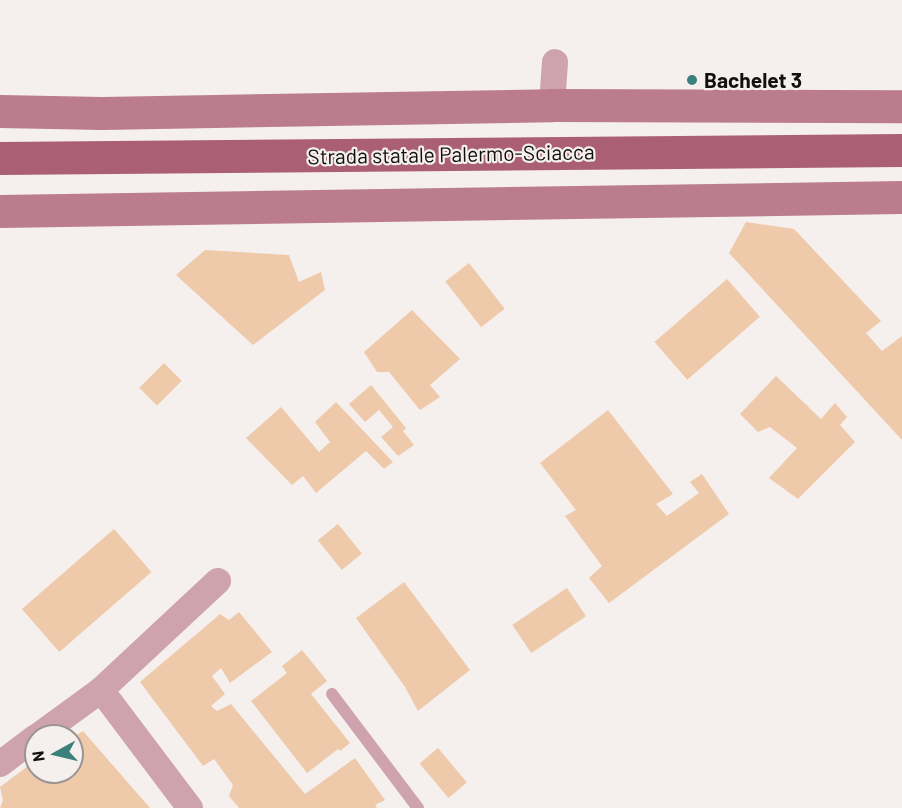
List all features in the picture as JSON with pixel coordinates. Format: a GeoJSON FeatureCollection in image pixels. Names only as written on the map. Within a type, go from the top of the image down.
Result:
{"type":"FeatureCollection","features":[{"type":"Feature","properties":{"kind":"main road"},"geometry":{"type":"LineString","coordinates":[[0,111],[102,113],[552,105],[902,106]]}},
{"type":"Feature","properties":{"kind":"main road","name":"Strada statale Palermo-Sciacca"},"geometry":{"type":"LineString","coordinates":[[0,158],[902,150]]}},
{"type":"Feature","properties":{"kind":"main road"},"geometry":{"type":"LineString","coordinates":[[0,211],[902,197]]}},
{"type":"Feature","properties":{"kind":"street"},"geometry":{"type":"LineString","coordinates":[[552,105],[555,62]]}},
{"type":"Feature","properties":{"kind":"street"},"geometry":{"type":"LineString","coordinates":[[55,724],[101,690],[218,581]]}},
{"type":"Feature","properties":{"kind":"street"},"geometry":{"type":"LineString","coordinates":[[101,690],[190,808]]}},
{"type":"Feature","properties":{"kind":"street"},"geometry":{"type":"LineString","coordinates":[[0,764],[24,746]]}},
{"type":"Feature","properties":{"kind":"lane"},"geometry":{"type":"LineString","coordinates":[[332,694],[418,808]]}},
{"type":"Feature","properties":{"kind":"building"},"geometry":{"type":"Polygon","coordinates":[[[746,222],[794,229],[881,321],[866,333],[882,351],[902,336],[902,440],[729,253],[746,222]]]}},
{"type":"Feature","properties":{"kind":"building"},"geometry":{"type":"Polygon","coordinates":[[[205,250],[289,255],[299,282],[321,272],[325,290],[253,345],[176,275],[205,250]]]}},
{"type":"Feature","properties":{"kind":"building"},"geometry":{"type":"Polygon","coordinates":[[[469,263],[505,309],[481,327],[445,281],[469,263]]]}},
{"type":"Feature","properties":{"kind":"building"},"geometry":{"type":"Polygon","coordinates":[[[727,279],[760,317],[687,380],[655,342],[727,279]]]}},
{"type":"Feature","properties":{"kind":"building"},"geometry":{"type":"Polygon","coordinates":[[[412,310],[460,359],[430,385],[440,397],[420,410],[389,372],[377,372],[364,352],[412,310]]]}},
{"type":"Feature","properties":{"kind":"building"},"geometry":{"type":"Polygon","coordinates":[[[164,363],[182,381],[157,405],[139,388],[164,363]]]}},
{"type":"Feature","properties":{"kind":"building"},"geometry":{"type":"Polygon","coordinates":[[[776,376],[821,419],[835,403],[847,417],[840,425],[855,442],[798,499],[769,478],[797,448],[770,427],[758,432],[740,414],[776,376]]]}},
{"type":"Feature","properties":{"kind":"building"},"geometry":{"type":"Polygon","coordinates":[[[371,385],[406,428],[403,431],[414,445],[398,456],[381,437],[393,427],[379,410],[365,422],[349,404],[371,385]]]}},
{"type":"Feature","properties":{"kind":"building"},"geometry":{"type":"Polygon","coordinates":[[[336,402],[393,462],[384,469],[366,451],[316,493],[303,476],[292,485],[246,438],[281,407],[319,452],[330,442],[315,422],[336,402]]]}},
{"type":"Feature","properties":{"kind":"building"},"geometry":{"type":"Polygon","coordinates":[[[608,410],[673,494],[656,504],[667,516],[699,493],[690,482],[702,474],[729,514],[609,603],[589,578],[602,566],[565,516],[576,510],[540,463],[608,410]]]}},
{"type":"Feature","properties":{"kind":"building"},"geometry":{"type":"Polygon","coordinates":[[[338,524],[362,554],[342,570],[318,540],[338,524]]]}},
{"type":"Feature","properties":{"kind":"building"},"geometry":{"type":"Polygon","coordinates":[[[114,529],[151,572],[59,652],[22,609],[114,529]]]}},
{"type":"Feature","properties":{"kind":"building"},"geometry":{"type":"Polygon","coordinates":[[[404,582],[470,670],[418,711],[405,687],[356,618],[404,582]]]}},
{"type":"Feature","properties":{"kind":"building"},"geometry":{"type":"Polygon","coordinates":[[[567,588],[586,616],[531,653],[512,625],[567,588]]]}},
{"type":"Feature","properties":{"kind":"building"},"geometry":{"type":"Polygon","coordinates":[[[239,612],[272,652],[230,683],[221,668],[212,676],[225,694],[211,706],[217,711],[231,704],[305,794],[355,758],[385,800],[375,805],[377,808],[239,808],[229,796],[233,785],[214,759],[203,766],[140,682],[220,614],[229,620],[239,612]]]}},
{"type":"Feature","properties":{"kind":"building"},"geometry":{"type":"Polygon","coordinates":[[[302,650],[327,681],[311,694],[350,743],[340,751],[338,749],[307,773],[251,701],[287,673],[282,666],[302,650]]]}},
{"type":"Feature","properties":{"kind":"building"},"geometry":{"type":"Polygon","coordinates":[[[84,732],[150,808],[0,808],[3,800],[0,787],[24,769],[24,784],[84,784],[84,732]]]}},
{"type":"Feature","properties":{"kind":"building"},"geometry":{"type":"Polygon","coordinates":[[[438,748],[467,782],[449,798],[420,763],[438,748]]]}},
{"type":"Feature","properties":{"kind":"place","name":"Bachelet 3"},"geometry":{"type":"Point","coordinates":[692,80]}}]}
